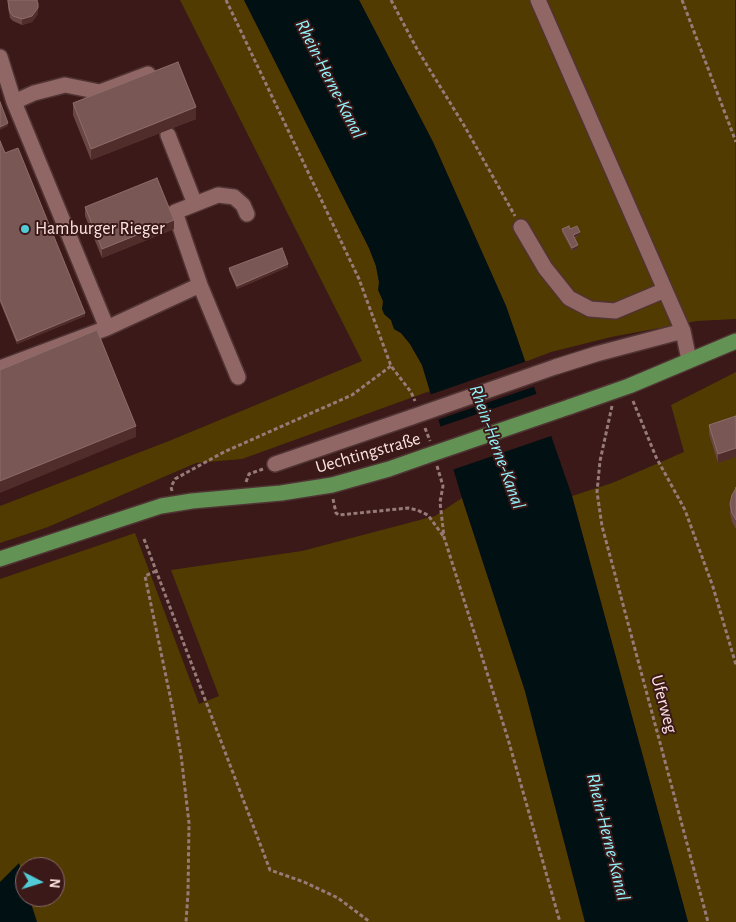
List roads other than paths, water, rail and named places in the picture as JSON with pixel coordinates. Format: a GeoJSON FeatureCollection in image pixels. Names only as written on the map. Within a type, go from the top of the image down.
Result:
{"type":"FeatureCollection","features":[{"type":"Feature","properties":{"kind":"main road","name":"Uechtingstraße"},"geometry":{"type":"LineString","coordinates":[[0,559],[137,513],[174,504],[280,493],[332,485],[389,469],[629,386],[736,341]]}},
{"type":"Feature","properties":{"kind":"lane"},"geometry":{"type":"LineString","coordinates":[[538,0],[683,331],[689,360]]}},
{"type":"Feature","properties":{"kind":"lane"},"geometry":{"type":"LineString","coordinates":[[0,57],[14,102],[108,328]]}},
{"type":"Feature","properties":{"kind":"lane"},"geometry":{"type":"LineString","coordinates":[[14,102],[34,93],[65,85],[100,92],[162,69]]}},
{"type":"Feature","properties":{"kind":"lane"},"geometry":{"type":"LineString","coordinates":[[168,135],[195,204]]}},
{"type":"Feature","properties":{"kind":"lane"},"geometry":{"type":"LineString","coordinates":[[238,377],[200,285],[175,212],[218,195],[234,197],[243,205],[248,214]]}},
{"type":"Feature","properties":{"kind":"lane"},"geometry":{"type":"LineString","coordinates":[[521,227],[545,268],[569,298],[590,309],[615,311],[665,290]]}},
{"type":"Feature","properties":{"kind":"lane"},"geometry":{"type":"LineString","coordinates":[[0,368],[108,328],[200,285]]}},
{"type":"Feature","properties":{"kind":"lane"},"geometry":{"type":"LineString","coordinates":[[275,464],[555,367],[683,331]]}},
{"type":"Feature","properties":{"kind":"water","name":"Rhein-Herne-Kanal"},"geometry":{"type":"Polygon","coordinates":[[[244,0],[359,0],[433,142],[506,306],[572,496],[688,922],[585,922],[525,691],[462,498],[422,365],[410,344],[401,333],[394,329],[391,320],[384,314],[382,309],[383,301],[378,290],[379,282],[376,266],[369,248],[244,0]]]}},
{"type":"Feature","properties":{"kind":"water"},"geometry":{"type":"Polygon","coordinates":[[[15,867],[15,907],[32,907],[37,922],[0,922],[0,882],[15,867]]]}},
{"type":"Feature","properties":{"kind":"place","name":"Hamburger Rieger"},"geometry":{"type":"Point","coordinates":[25,229]}}]}
